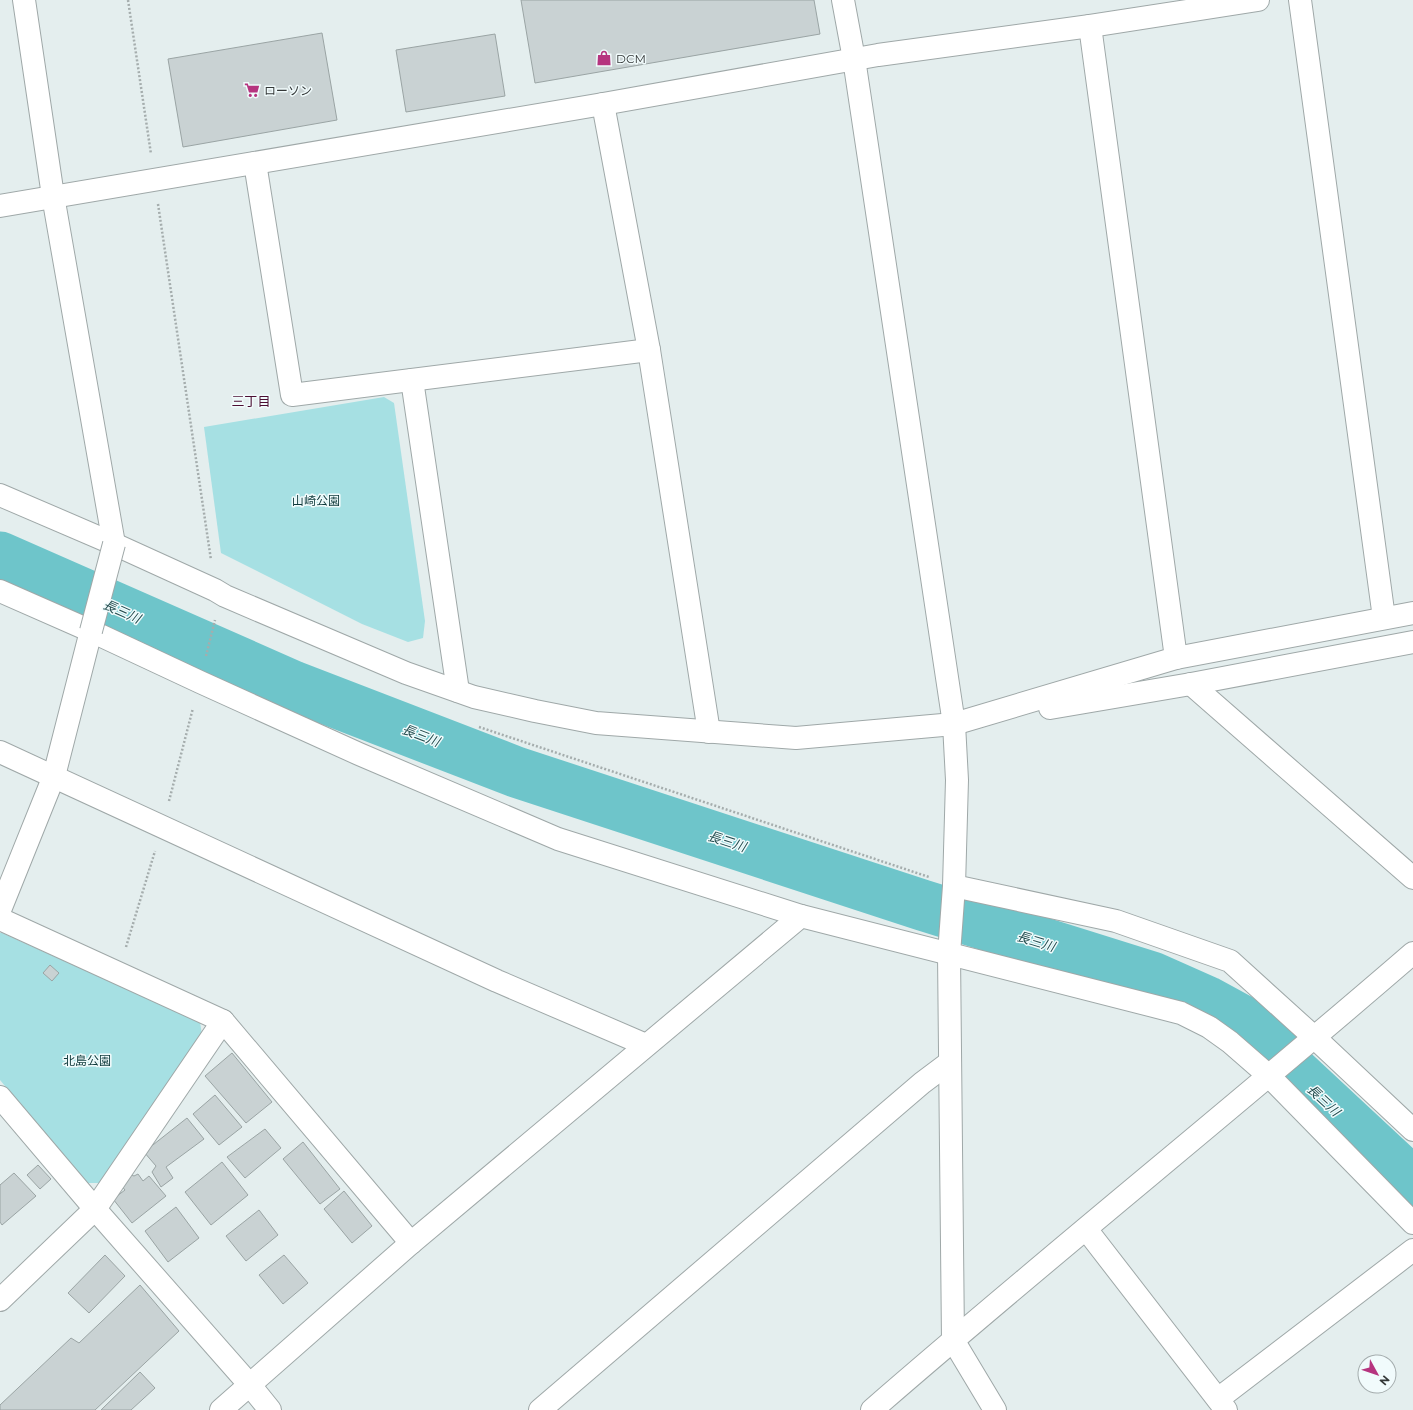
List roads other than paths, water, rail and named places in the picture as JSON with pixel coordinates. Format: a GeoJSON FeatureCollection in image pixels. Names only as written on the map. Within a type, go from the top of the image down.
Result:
{"type":"FeatureCollection","features":[{"type":"Feature","properties":{"kind":"street"},"geometry":{"type":"LineString","coordinates":[[0,910],[54,776],[114,544],[53,196],[24,0]]}},
{"type":"Feature","properties":{"kind":"street"},"geometry":{"type":"LineString","coordinates":[[843,0],[854,59],[954,724],[957,780],[954,886],[949,954],[952,1340],[995,1410]]}},
{"type":"Feature","properties":{"kind":"street"},"geometry":{"type":"LineString","coordinates":[[0,206],[603,104],[854,59],[1090,26],[1258,0]]}},
{"type":"Feature","properties":{"kind":"street"},"geometry":{"type":"LineString","coordinates":[[1300,0],[1384,618]]}},
{"type":"Feature","properties":{"kind":"street"},"geometry":{"type":"LineString","coordinates":[[1090,26],[1176,658]]}},
{"type":"Feature","properties":{"kind":"street"},"geometry":{"type":"LineString","coordinates":[[603,104],[649,350],[710,732]]}},
{"type":"Feature","properties":{"kind":"street"},"geometry":{"type":"LineString","coordinates":[[255,163],[292,395],[649,350]]}},
{"type":"Feature","properties":{"kind":"street"},"geometry":{"type":"LineString","coordinates":[[412,380],[458,691]]}},
{"type":"Feature","properties":{"kind":"street"},"geometry":{"type":"LineString","coordinates":[[0,495],[114,544],[225,596],[406,673],[474,697],[596,723],[796,738],[954,724],[1191,684],[1413,642]]}},
{"type":"Feature","properties":{"kind":"street"},"geometry":{"type":"LineString","coordinates":[[0,591],[359,754],[558,839],[801,916],[1181,1013],[1214,1030],[1269,1076],[1413,1223]]}},
{"type":"Feature","properties":{"kind":"street"},"geometry":{"type":"LineString","coordinates":[[954,724],[1176,658],[1413,613]]}},
{"type":"Feature","properties":{"kind":"street"},"geometry":{"type":"LineString","coordinates":[[1191,684],[1413,878]]}},
{"type":"Feature","properties":{"kind":"street"},"geometry":{"type":"LineString","coordinates":[[0,752],[497,981],[646,1045]]}},
{"type":"Feature","properties":{"kind":"street"},"geometry":{"type":"LineString","coordinates":[[954,886],[979,890],[1116,921],[1230,961],[1413,1130]]}},
{"type":"Feature","properties":{"kind":"street"},"geometry":{"type":"LineString","coordinates":[[221,1410],[411,1243],[801,916]]}},
{"type":"Feature","properties":{"kind":"street"},"geometry":{"type":"LineString","coordinates":[[0,919],[224,1021],[411,1243]]}},
{"type":"Feature","properties":{"kind":"street"},"geometry":{"type":"LineString","coordinates":[[872,1410],[952,1340],[1315,1038],[1413,953]]}},
{"type":"Feature","properties":{"kind":"street"},"geometry":{"type":"LineString","coordinates":[[0,1300],[95,1209],[224,1021]]}},
{"type":"Feature","properties":{"kind":"street"},"geometry":{"type":"LineString","coordinates":[[540,1410],[922,1083],[950,1062]]}},
{"type":"Feature","properties":{"kind":"street"},"geometry":{"type":"LineString","coordinates":[[0,1096],[95,1209],[249,1384],[270,1410]]}},
{"type":"Feature","properties":{"kind":"street"},"geometry":{"type":"LineString","coordinates":[[1086,1228],[1222,1404],[1413,1250]]}},
{"type":"Feature","properties":{"kind":"waterway","name":"長三川"},"geometry":{"type":"LineString","coordinates":[[0,557],[293,686],[516,772],[922,905],[1152,977],[1206,1001],[1239,1019],[1272,1047],[1285,1064],[1413,1183]]}},
{"type":"Feature","properties":{"kind":"place","name":"DCM"},"geometry":{"type":"Point","coordinates":[604,58]}},
{"type":"Feature","properties":{"kind":"place","name":"ローソン"},"geometry":{"type":"Point","coordinates":[252,90]}},
{"type":"Feature","properties":{"kind":"district","name":"三丁目"},"geometry":{"type":"Point","coordinates":[251,401]}},
{"type":"Feature","properties":{"kind":"park label","name":"山崎公園"},"geometry":{"type":"Point","coordinates":[316,500]}},
{"type":"Feature","properties":{"kind":"park label","name":"北島公園"},"geometry":{"type":"Point","coordinates":[87,1060]}}]}
